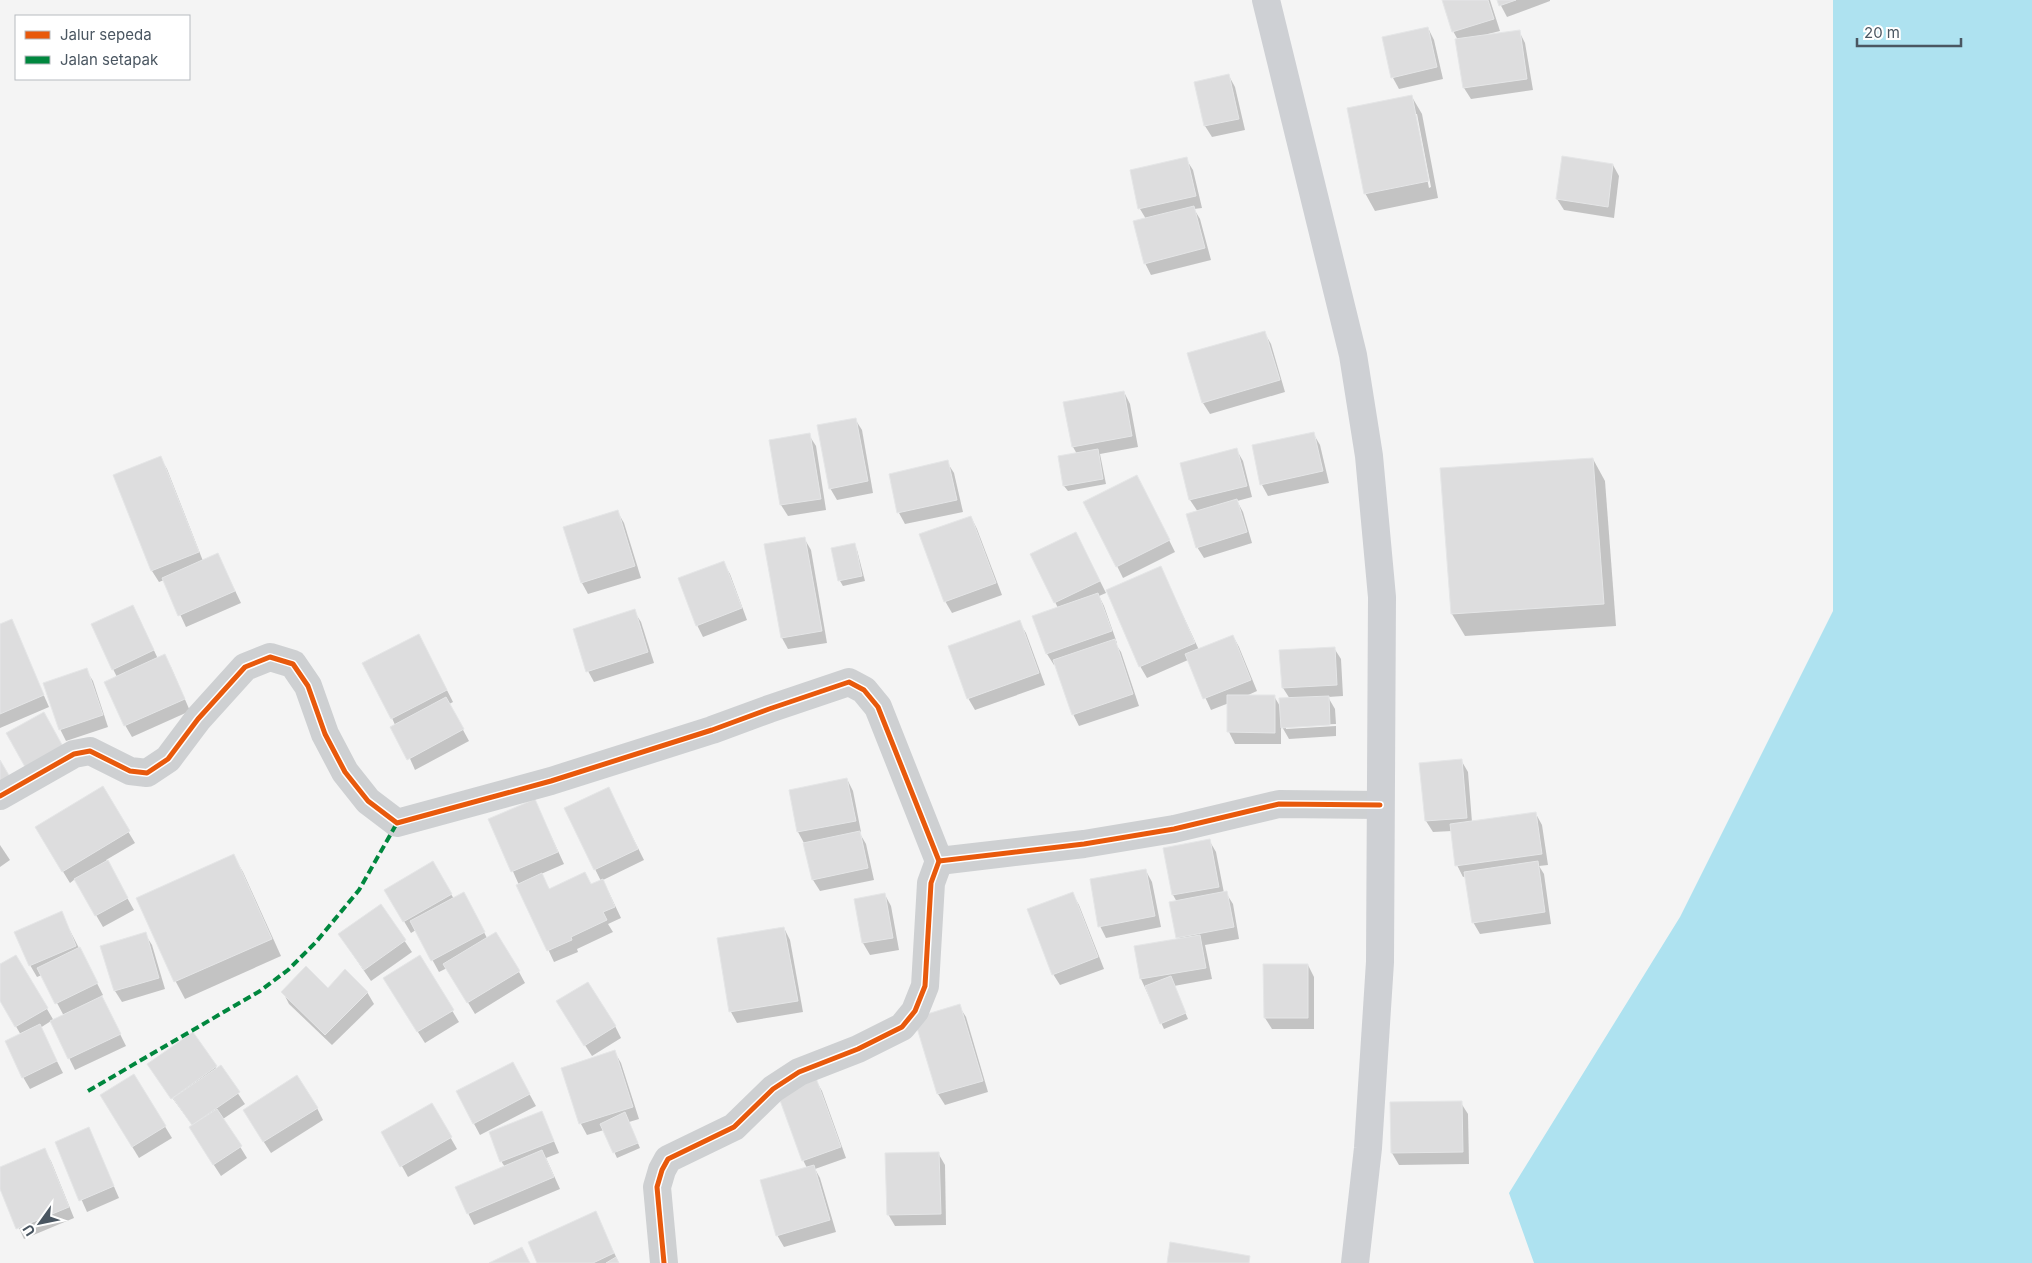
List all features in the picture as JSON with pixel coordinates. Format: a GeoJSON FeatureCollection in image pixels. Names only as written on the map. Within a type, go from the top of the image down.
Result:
{"type":"FeatureCollection","features":[{"type":"Feature","properties":{"kind":"main road"},"geometry":{"type":"LineString","coordinates":[[1266,0],[1353,355],[1369,456],[1382,597],[1380,962],[1368,1148],[1354,1263]]}},
{"type":"Feature","properties":{"kind":"street"},"geometry":{"type":"LineString","coordinates":[[0,796],[74,754],[90,751],[130,771],[147,773],[168,759],[198,719],[245,667],[270,657],[293,664],[308,686],[325,734],[345,772],[368,801],[397,823],[552,781],[712,730],[848,682],[864,690],[878,707],[939,861],[931,883],[925,986],[915,1011],[902,1026],[858,1049],[799,1072],[773,1089],[734,1127],[668,1158],[657,1187],[664,1263]]}},
{"type":"Feature","properties":{"kind":"street"},"geometry":{"type":"LineString","coordinates":[[939,861],[1084,844],[1174,828],[1279,804],[1380,805]]}},
{"type":"Feature","properties":{"kind":"water"},"geometry":{"type":"Polygon","coordinates":[[[1833,0],[2032,0],[2032,1263],[1534,1263],[1509,1193],[1680,917],[1833,611],[1833,0]]]}},
{"type":"Feature","properties":{"kind":"building"},"geometry":{"type":"Polygon","coordinates":[[[1442,0],[1488,0],[1494,19],[1452,32],[1442,0]]]}},
{"type":"Feature","properties":{"kind":"building"},"geometry":{"type":"Polygon","coordinates":[[[1497,0],[1516,0],[1499,6],[1497,0]]]}},
{"type":"Feature","properties":{"kind":"building"},"geometry":{"type":"Polygon","coordinates":[[[1428,27],[1437,67],[1391,78],[1382,37],[1428,27]]]}},
{"type":"Feature","properties":{"kind":"building"},"geometry":{"type":"Polygon","coordinates":[[[1520,30],[1527,79],[1463,88],[1455,39],[1520,30]]]}},
{"type":"Feature","properties":{"kind":"building"},"geometry":{"type":"Polygon","coordinates":[[[1229,74],[1239,119],[1204,126],[1194,82],[1229,74]]]}},
{"type":"Feature","properties":{"kind":"building"},"geometry":{"type":"Polygon","coordinates":[[[1412,95],[1429,181],[1364,194],[1347,108],[1412,95]]]}},
{"type":"Feature","properties":{"kind":"building"},"geometry":{"type":"Polygon","coordinates":[[[1562,156],[1613,164],[1608,207],[1556,199],[1562,156]]]}},
{"type":"Feature","properties":{"kind":"building"},"geometry":{"type":"Polygon","coordinates":[[[1187,157],[1196,196],[1138,209],[1130,170],[1187,157]]]}},
{"type":"Feature","properties":{"kind":"building"},"geometry":{"type":"Polygon","coordinates":[[[1194,206],[1205,248],[1144,264],[1133,221],[1194,206]]]}},
{"type":"Feature","properties":{"kind":"building"},"geometry":{"type":"Polygon","coordinates":[[[1265,331],[1280,380],[1202,403],[1187,353],[1265,331]]]}},
{"type":"Feature","properties":{"kind":"building"},"geometry":{"type":"Polygon","coordinates":[[[1124,391],[1132,436],[1072,447],[1063,402],[1124,391]]]}},
{"type":"Feature","properties":{"kind":"building"},"geometry":{"type":"Polygon","coordinates":[[[856,418],[868,481],[829,489],[817,425],[856,418]]]}},
{"type":"Feature","properties":{"kind":"building"},"geometry":{"type":"Polygon","coordinates":[[[1314,432],[1323,471],[1260,485],[1252,445],[1314,432]]]}},
{"type":"Feature","properties":{"kind":"building"},"geometry":{"type":"Polygon","coordinates":[[[810,433],[821,499],[780,505],[769,440],[810,433]]]}},
{"type":"Feature","properties":{"kind":"building"},"geometry":{"type":"Polygon","coordinates":[[[1237,448],[1247,486],[1189,500],[1180,463],[1237,448]]]}},
{"type":"Feature","properties":{"kind":"building"},"geometry":{"type":"Polygon","coordinates":[[[1098,449],[1103,479],[1063,486],[1058,456],[1098,449]]]}},
{"type":"Feature","properties":{"kind":"building"},"geometry":{"type":"Polygon","coordinates":[[[161,456],[199,552],[151,571],[113,475],[161,456]]]}},
{"type":"Feature","properties":{"kind":"building"},"geometry":{"type":"Polygon","coordinates":[[[1593,458],[1604,604],[1451,614],[1440,468],[1593,458]]]}},
{"type":"Feature","properties":{"kind":"building"},"geometry":{"type":"Polygon","coordinates":[[[948,460],[957,500],[897,513],[889,474],[948,460]]]}},
{"type":"Feature","properties":{"kind":"building"},"geometry":{"type":"Polygon","coordinates":[[[1137,475],[1170,540],[1116,567],[1083,502],[1137,475]]]}},
{"type":"Feature","properties":{"kind":"building"},"geometry":{"type":"Polygon","coordinates":[[[1237,499],[1247,532],[1196,548],[1186,514],[1237,499]]]}},
{"type":"Feature","properties":{"kind":"building"},"geometry":{"type":"Polygon","coordinates":[[[618,510],[635,566],[581,583],[563,527],[618,510]]]}},
{"type":"Feature","properties":{"kind":"building"},"geometry":{"type":"Polygon","coordinates":[[[971,516],[996,583],[944,602],[919,534],[971,516]]]}},
{"type":"Feature","properties":{"kind":"building"},"geometry":{"type":"Polygon","coordinates":[[[1076,532],[1100,581],[1054,603],[1030,554],[1076,532]]]}},
{"type":"Feature","properties":{"kind":"building"},"geometry":{"type":"Polygon","coordinates":[[[805,537],[822,631],[781,638],[764,544],[805,537]]]}},
{"type":"Feature","properties":{"kind":"building"},"geometry":{"type":"Polygon","coordinates":[[[855,543],[862,576],[838,581],[831,548],[855,543]]]}},
{"type":"Feature","properties":{"kind":"building"},"geometry":{"type":"Polygon","coordinates":[[[218,553],[235,591],[178,616],[162,578],[218,553]]]}},
{"type":"Feature","properties":{"kind":"building"},"geometry":{"type":"Polygon","coordinates":[[[724,561],[742,608],[696,626],[678,578],[724,561]]]}},
{"type":"Feature","properties":{"kind":"building"},"geometry":{"type":"Polygon","coordinates":[[[1161,566],[1195,643],[1139,667],[1106,590],[1161,566]]]}},
{"type":"Feature","properties":{"kind":"building"},"geometry":{"type":"Polygon","coordinates":[[[1098,593],[1112,631],[1046,654],[1032,616],[1098,593]]]}},
{"type":"Feature","properties":{"kind":"building"},"geometry":{"type":"Polygon","coordinates":[[[133,605],[154,650],[112,670],[91,624],[133,605]]]}},
{"type":"Feature","properties":{"kind":"building"},"geometry":{"type":"Polygon","coordinates":[[[635,609],[648,652],[586,672],[573,629],[635,609]]]}},
{"type":"Feature","properties":{"kind":"building"},"geometry":{"type":"Polygon","coordinates":[[[12,619],[44,695],[0,714],[0,624],[12,619]]]}},
{"type":"Feature","properties":{"kind":"building"},"geometry":{"type":"Polygon","coordinates":[[[1020,620],[1039,673],[967,699],[948,646],[1020,620]]]}},
{"type":"Feature","properties":{"kind":"building"},"geometry":{"type":"Polygon","coordinates":[[[419,634],[447,690],[391,719],[362,663],[419,634]]]}},
{"type":"Feature","properties":{"kind":"building"},"geometry":{"type":"Polygon","coordinates":[[[1233,635],[1251,680],[1203,699],[1185,654],[1233,635]]]}},
{"type":"Feature","properties":{"kind":"building"},"geometry":{"type":"Polygon","coordinates":[[[1115,639],[1133,694],[1072,715],[1053,660],[1115,639]]]}},
{"type":"Feature","properties":{"kind":"building"},"geometry":{"type":"Polygon","coordinates":[[[1335,647],[1337,685],[1282,688],[1279,650],[1335,647]]]}},
{"type":"Feature","properties":{"kind":"building"},"geometry":{"type":"Polygon","coordinates":[[[165,654],[185,699],[124,726],[104,682],[165,654]]]}},
{"type":"Feature","properties":{"kind":"building"},"geometry":{"type":"Polygon","coordinates":[[[87,668],[103,715],[59,730],[43,683],[87,668]]]}},
{"type":"Feature","properties":{"kind":"building"},"geometry":{"type":"Polygon","coordinates":[[[1227,695],[1275,695],[1275,733],[1227,732],[1227,695]]]}},
{"type":"Feature","properties":{"kind":"building"},"geometry":{"type":"Polygon","coordinates":[[[1329,696],[1330,725],[1281,728],[1279,698],[1329,696]]]}},
{"type":"Feature","properties":{"kind":"building"},"geometry":{"type":"Polygon","coordinates":[[[446,697],[464,729],[407,760],[390,727],[446,697]]]}},
{"type":"Feature","properties":{"kind":"building"},"geometry":{"type":"Polygon","coordinates":[[[44,712],[66,752],[29,774],[6,733],[44,712]]]}},
{"type":"Feature","properties":{"kind":"building"},"geometry":{"type":"Polygon","coordinates":[[[1462,759],[1467,818],[1425,821],[1419,763],[1462,759]]]}},
{"type":"Feature","properties":{"kind":"building"},"geometry":{"type":"Polygon","coordinates":[[[0,760],[13,782],[0,790],[0,760]]]}},
{"type":"Feature","properties":{"kind":"building"},"geometry":{"type":"Polygon","coordinates":[[[847,778],[856,821],[797,832],[789,790],[847,778]]]}},
{"type":"Feature","properties":{"kind":"building"},"geometry":{"type":"Polygon","coordinates":[[[103,786],[130,831],[62,872],[35,827],[103,786]]]}},
{"type":"Feature","properties":{"kind":"building"},"geometry":{"type":"Polygon","coordinates":[[[609,787],[638,849],[594,870],[564,808],[609,787]]]}},
{"type":"Feature","properties":{"kind":"building"},"geometry":{"type":"Polygon","coordinates":[[[535,799],[558,852],[511,872],[488,819],[535,799]]]}},
{"type":"Feature","properties":{"kind":"building"},"geometry":{"type":"Polygon","coordinates":[[[1536,812],[1542,854],[1455,866],[1450,824],[1536,812]]]}},
{"type":"Feature","properties":{"kind":"building"},"geometry":{"type":"Polygon","coordinates":[[[860,831],[868,868],[812,880],[803,843],[860,831]]]}},
{"type":"Feature","properties":{"kind":"building"},"geometry":{"type":"Polygon","coordinates":[[[1210,839],[1219,887],[1172,895],[1163,848],[1210,839]]]}},
{"type":"Feature","properties":{"kind":"building"},"geometry":{"type":"Polygon","coordinates":[[[234,854],[272,939],[174,982],[136,898],[234,854]]]}},
{"type":"Feature","properties":{"kind":"building"},"geometry":{"type":"Polygon","coordinates":[[[108,860],[128,898],[95,916],[74,879],[108,860]]]}},
{"type":"Feature","properties":{"kind":"building"},"geometry":{"type":"Polygon","coordinates":[[[433,861],[452,894],[403,922],[384,890],[433,861]]]}},
{"type":"Feature","properties":{"kind":"building"},"geometry":{"type":"Polygon","coordinates":[[[1538,861],[1545,912],[1472,923],[1464,872],[1538,861]]]}},
{"type":"Feature","properties":{"kind":"building"},"geometry":{"type":"Polygon","coordinates":[[[1146,869],[1155,916],[1098,927],[1090,879],[1146,869]]]}},
{"type":"Feature","properties":{"kind":"building"},"geometry":{"type":"Polygon","coordinates":[[[585,872],[591,884],[603,879],[615,907],[603,912],[607,920],[571,937],[572,940],[547,951],[516,885],[542,873],[549,889],[585,872]]]}},
{"type":"Feature","properties":{"kind":"building"},"geometry":{"type":"Polygon","coordinates":[[[1227,891],[1234,927],[1176,938],[1169,902],[1227,891]]]}},
{"type":"Feature","properties":{"kind":"building"},"geometry":{"type":"Polygon","coordinates":[[[464,892],[485,932],[431,961],[410,921],[464,892]]]}},
{"type":"Feature","properties":{"kind":"building"},"geometry":{"type":"Polygon","coordinates":[[[1073,892],[1098,957],[1052,975],[1027,909],[1073,892]]]}},
{"type":"Feature","properties":{"kind":"building"},"geometry":{"type":"Polygon","coordinates":[[[885,893],[893,938],[862,943],[854,899],[885,893]]]}},
{"type":"Feature","properties":{"kind":"building"},"geometry":{"type":"Polygon","coordinates":[[[381,904],[406,940],[364,970],[338,934],[381,904]]]}},
{"type":"Feature","properties":{"kind":"building"},"geometry":{"type":"Polygon","coordinates":[[[62,911],[76,946],[29,966],[14,932],[62,911]]]}},
{"type":"Feature","properties":{"kind":"building"},"geometry":{"type":"Polygon","coordinates":[[[784,927],[798,1001],[729,1012],[717,938],[784,927]]]}},
{"type":"Feature","properties":{"kind":"building"},"geometry":{"type":"Polygon","coordinates":[[[146,932],[159,978],[114,991],[100,946],[146,932]]]}},
{"type":"Feature","properties":{"kind":"building"},"geometry":{"type":"Polygon","coordinates":[[[496,932],[520,971],[467,1003],[443,964],[496,932]]]}},
{"type":"Feature","properties":{"kind":"building"},"geometry":{"type":"Polygon","coordinates":[[[1200,935],[1206,968],[1140,979],[1134,946],[1200,935]]]}},
{"type":"Feature","properties":{"kind":"building"},"geometry":{"type":"Polygon","coordinates":[[[80,947],[98,983],[55,1004],[37,968],[80,947]]]}},
{"type":"Feature","properties":{"kind":"building"},"geometry":{"type":"Polygon","coordinates":[[[16,955],[48,1008],[15,1027],[0,1001],[0,964],[16,955]]]}},
{"type":"Feature","properties":{"kind":"building"},"geometry":{"type":"Polygon","coordinates":[[[420,955],[454,1010],[417,1032],[383,978],[420,955]]]}},
{"type":"Feature","properties":{"kind":"building"},"geometry":{"type":"Polygon","coordinates":[[[1263,964],[1308,964],[1308,1018],[1264,1018],[1263,964]]]}},
{"type":"Feature","properties":{"kind":"building"},"geometry":{"type":"Polygon","coordinates":[[[306,966],[328,988],[345,969],[368,992],[325,1035],[281,992],[306,966]]]}},
{"type":"Feature","properties":{"kind":"building"},"geometry":{"type":"Polygon","coordinates":[[[1171,976],[1186,1013],[1160,1024],[1145,986],[1171,976]]]}},
{"type":"Feature","properties":{"kind":"building"},"geometry":{"type":"Polygon","coordinates":[[[588,982],[616,1026],[584,1046],[556,1001],[588,982]]]}},
{"type":"Feature","properties":{"kind":"building"},"geometry":{"type":"Polygon","coordinates":[[[102,996],[121,1034],[68,1059],[50,1021],[102,996]]]}},
{"type":"Feature","properties":{"kind":"building"},"geometry":{"type":"Polygon","coordinates":[[[960,1004],[983,1081],[937,1094],[914,1018],[960,1004]]]}},
{"type":"Feature","properties":{"kind":"building"},"geometry":{"type":"Polygon","coordinates":[[[40,1024],[57,1061],[22,1078],[5,1041],[40,1024]]]}},
{"type":"Feature","properties":{"kind":"building"},"geometry":{"type":"Polygon","coordinates":[[[193,1032],[217,1066],[171,1099],[147,1064],[193,1032]]]}},
{"type":"Feature","properties":{"kind":"building"},"geometry":{"type":"Polygon","coordinates":[[[615,1050],[633,1107],[579,1124],[561,1068],[615,1050]]]}},
{"type":"Feature","properties":{"kind":"building"},"geometry":{"type":"Polygon","coordinates":[[[513,1062],[530,1094],[473,1124],[456,1091],[513,1062]]]}},
{"type":"Feature","properties":{"kind":"building"},"geometry":{"type":"Polygon","coordinates":[[[221,1065],[240,1092],[192,1125],[173,1098],[221,1065]]]}},
{"type":"Feature","properties":{"kind":"building"},"geometry":{"type":"Polygon","coordinates":[[[134,1074],[166,1126],[132,1147],[100,1095],[134,1074]]]}},
{"type":"Feature","properties":{"kind":"building"},"geometry":{"type":"Polygon","coordinates":[[[297,1075],[318,1108],[263,1142],[243,1110],[297,1075]]]}},
{"type":"Feature","properties":{"kind":"building"},"geometry":{"type":"Polygon","coordinates":[[[816,1078],[841,1147],[802,1161],[777,1092],[816,1078]]]}},
{"type":"Feature","properties":{"kind":"building"},"geometry":{"type":"Polygon","coordinates":[[[1462,1101],[1463,1152],[1391,1153],[1390,1102],[1462,1101]]]}},
{"type":"Feature","properties":{"kind":"building"},"geometry":{"type":"Polygon","coordinates":[[[432,1103],[452,1137],[400,1167],[381,1132],[432,1103]]]}},
{"type":"Feature","properties":{"kind":"building"},"geometry":{"type":"Polygon","coordinates":[[[217,1109],[242,1146],[213,1165],[189,1127],[217,1109]]]}},
{"type":"Feature","properties":{"kind":"building"},"geometry":{"type":"Polygon","coordinates":[[[542,1111],[554,1141],[500,1162],[489,1132],[542,1111]]]}},
{"type":"Feature","properties":{"kind":"building"},"geometry":{"type":"Polygon","coordinates":[[[625,1112],[638,1143],[613,1153],[600,1124],[625,1112]]]}},
{"type":"Feature","properties":{"kind":"building"},"geometry":{"type":"Polygon","coordinates":[[[89,1127],[114,1186],[79,1201],[55,1142],[89,1127]]]}},
{"type":"Feature","properties":{"kind":"building"},"geometry":{"type":"Polygon","coordinates":[[[45,1148],[69,1207],[16,1229],[0,1189],[0,1167],[45,1148]]]}},
{"type":"Feature","properties":{"kind":"building"},"geometry":{"type":"Polygon","coordinates":[[[542,1150],[554,1177],[467,1214],[455,1187],[542,1150]]]}},
{"type":"Feature","properties":{"kind":"building"},"geometry":{"type":"Polygon","coordinates":[[[939,1152],[941,1214],[887,1215],[885,1153],[939,1152]]]}},
{"type":"Feature","properties":{"kind":"building"},"geometry":{"type":"Polygon","coordinates":[[[814,1165],[830,1220],[776,1236],[760,1180],[814,1165]]]}},
{"type":"Feature","properties":{"kind":"building"},"geometry":{"type":"Polygon","coordinates":[[[596,1211],[614,1253],[593,1263],[537,1263],[528,1242],[596,1211]]]}},
{"type":"Feature","properties":{"kind":"building"},"geometry":{"type":"Polygon","coordinates":[[[1170,1242],[1250,1256],[1249,1263],[1167,1263],[1170,1242]]]}},
{"type":"Feature","properties":{"kind":"building"},"geometry":{"type":"Polygon","coordinates":[[[522,1247],[530,1263],[489,1263],[522,1247]]]}},
{"type":"Feature","properties":{"kind":"building"},"geometry":{"type":"Polygon","coordinates":[[[616,1257],[619,1263],[606,1263],[616,1257]]]}},
{"type":"Feature","properties":{"kind":"marked path"},"geometry":{"type":"LineString","coordinates":[[88,1091],[260,991],[288,970],[316,942],[359,890],[397,823]]}},
{"type":"Feature","properties":{"kind":"cycle path"},"geometry":{"type":"LineString","coordinates":[[0,796],[74,754],[90,751],[130,771],[147,773],[168,759],[198,719],[245,667],[270,657],[293,664],[308,686],[325,734],[345,772],[368,801],[397,823],[551,781],[712,730],[849,682],[864,690],[878,707],[939,861],[931,883],[925,986],[915,1011],[902,1027],[858,1049],[799,1072],[773,1089],[734,1127],[668,1159],[662,1170],[657,1187],[664,1263]]}},
{"type":"Feature","properties":{"kind":"cycle path"},"geometry":{"type":"LineString","coordinates":[[939,861],[1084,844],[1174,829],[1279,804],[1380,805]]}}]}
